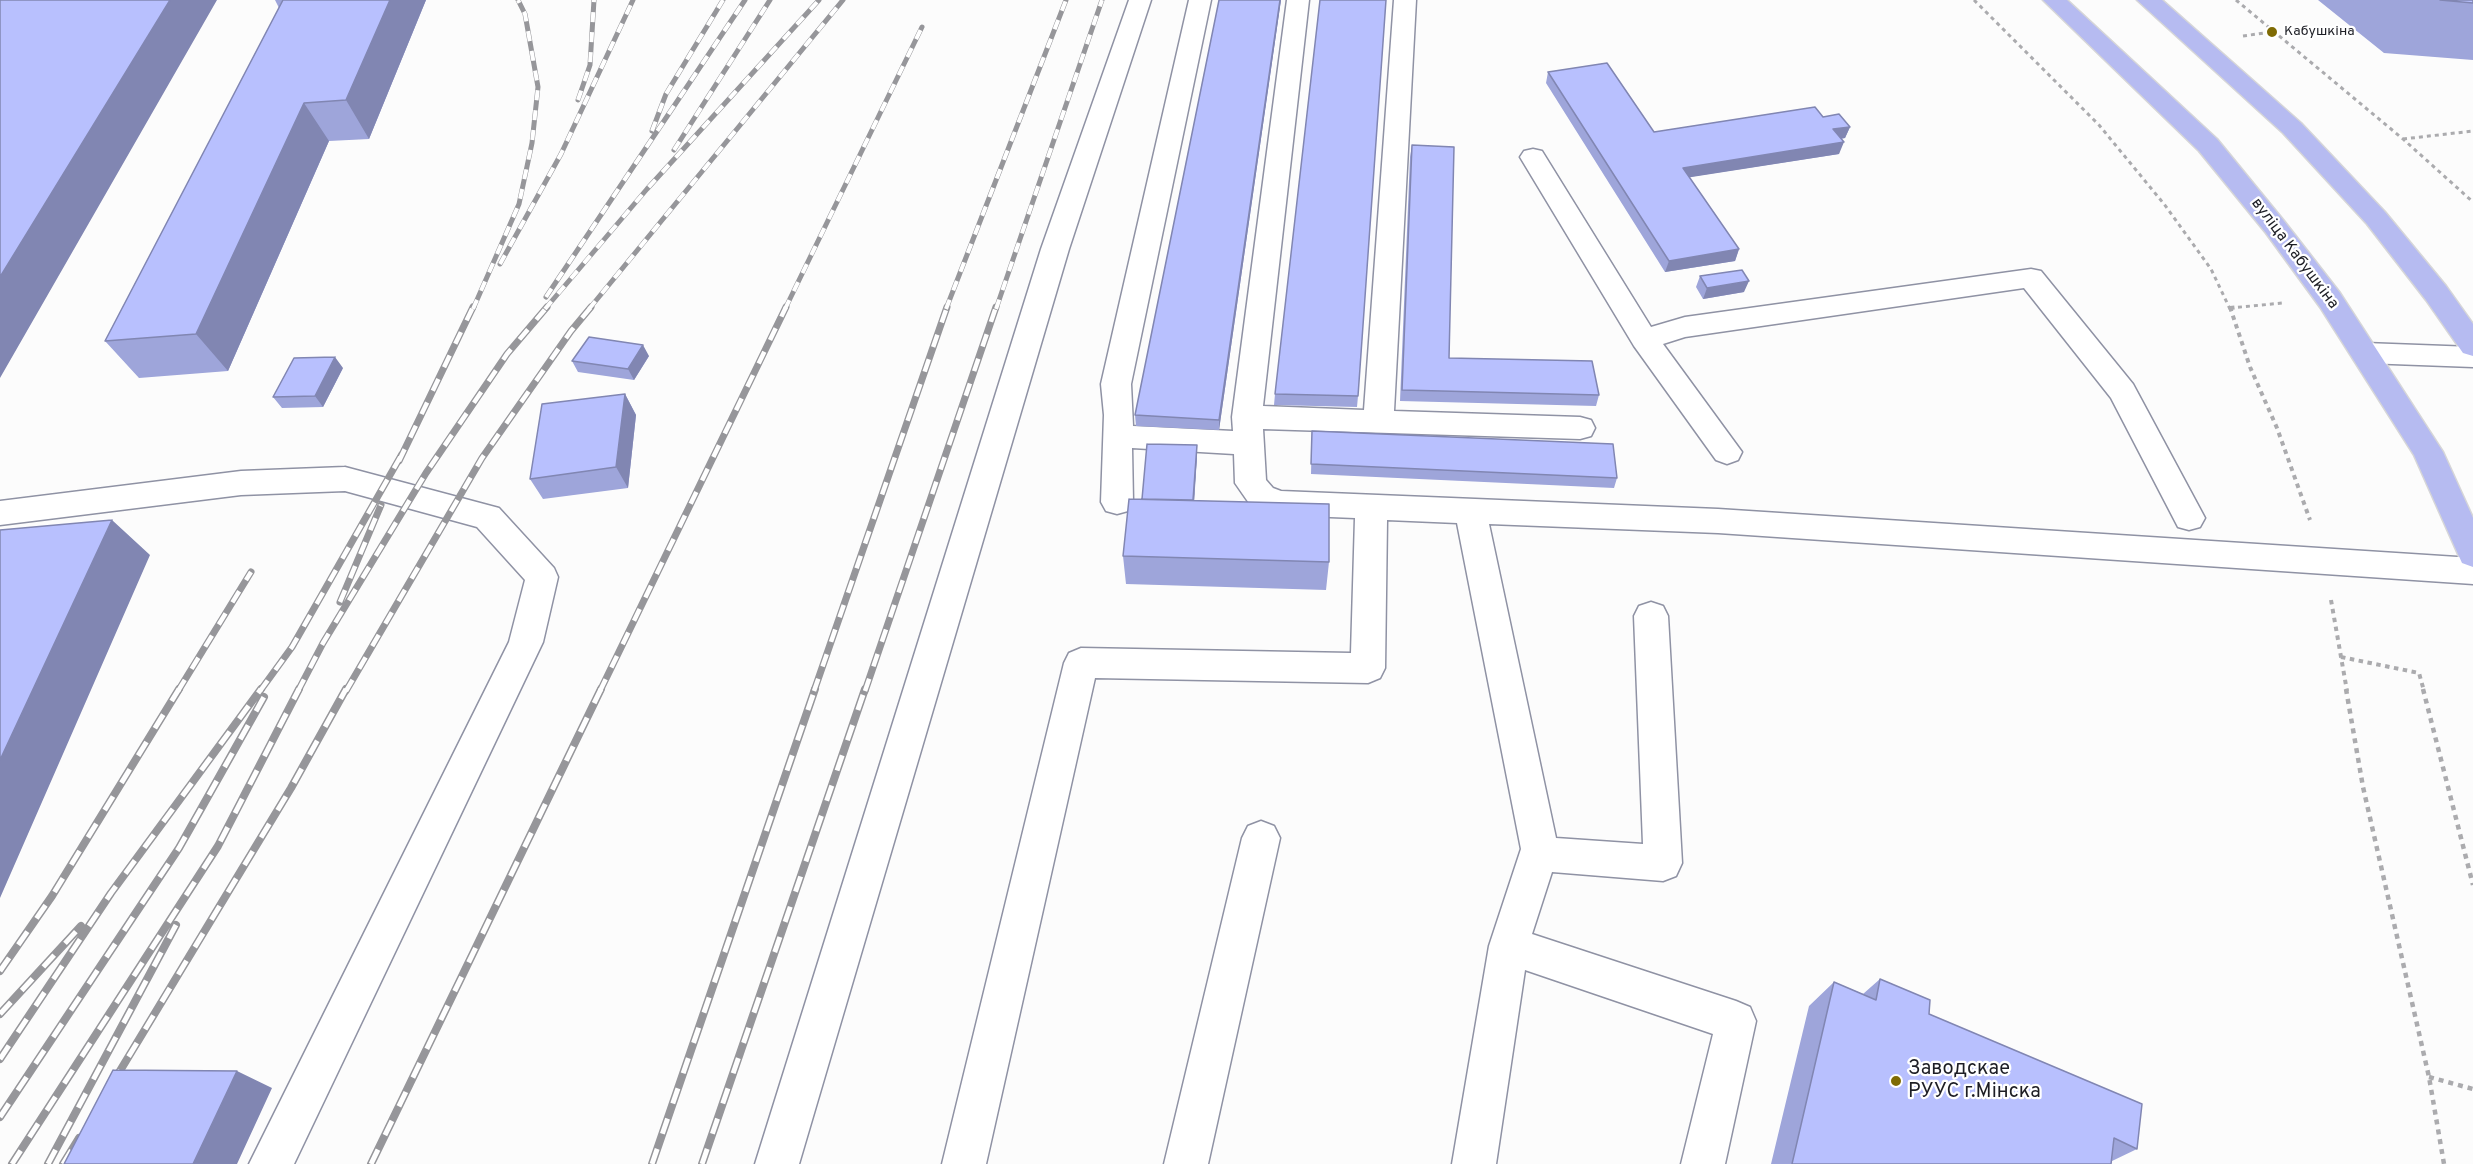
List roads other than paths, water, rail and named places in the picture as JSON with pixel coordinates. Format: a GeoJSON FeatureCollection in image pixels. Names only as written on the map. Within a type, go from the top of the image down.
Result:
{"type":"FeatureCollection","features":[{"type":"Feature","properties":{"kind":"main road","name":"вуліца Кабушкіна"},"geometry":{"type":"LineString","coordinates":[[2054,0],[2208,145],[2276,227],[2366,353],[2428,452],[2473,554]]}},
{"type":"Feature","properties":{"kind":"main road"},"geometry":{"type":"LineString","coordinates":[[2148,0],[2228,69],[2307,145],[2376,218],[2436,292],[2473,346]]}},
{"type":"Feature","properties":{"kind":"street"},"geometry":{"type":"LineString","coordinates":[[777,1164],[1054,249],[1140,0]]}},
{"type":"Feature","properties":{"kind":"street"},"geometry":{"type":"LineString","coordinates":[[1117,502],[1119,415],[1116,384],[1200,0]]}},
{"type":"Feature","properties":{"kind":"street"},"geometry":{"type":"LineString","coordinates":[[1298,0],[1247,430],[1251,483],[1262,497],[1281,503],[1718,521],[2473,571]]}},
{"type":"Feature","properties":{"kind":"street"},"geometry":{"type":"LineString","coordinates":[[1378,422],[1405,0]]}},
{"type":"Feature","properties":{"kind":"street"},"geometry":{"type":"LineString","coordinates":[[1533,157],[1644,339],[1727,452]]}},
{"type":"Feature","properties":{"kind":"street"},"geometry":{"type":"LineString","coordinates":[[1644,339],[1685,327],[2031,278],[2123,392],[2190,518]]}},
{"type":"Feature","properties":{"kind":"street"},"geometry":{"type":"LineString","coordinates":[[2366,353],[2473,357]]}},
{"type":"Feature","properties":{"kind":"street"},"geometry":{"type":"LineString","coordinates":[[1117,436],[1378,422],[1580,428]]}},
{"type":"Feature","properties":{"kind":"street"},"geometry":{"type":"LineString","coordinates":[[0,513],[241,483],[345,479],[488,517],[542,576],[526,642],[271,1164]]}},
{"type":"Feature","properties":{"kind":"street"},"geometry":{"type":"LineString","coordinates":[[964,1164],[1081,663],[1368,668],[1372,536],[1370,507]]}},
{"type":"Feature","properties":{"kind":"street"},"geometry":{"type":"LineString","coordinates":[[1471,512],[1540,849],[1509,946],[1474,1164]]}},
{"type":"Feature","properties":{"kind":"street"},"geometry":{"type":"LineString","coordinates":[[1539,854],[1663,863],[1651,616]]}},
{"type":"Feature","properties":{"kind":"street"},"geometry":{"type":"LineString","coordinates":[[1186,1164],[1261,838]]}},
{"type":"Feature","properties":{"kind":"street"},"geometry":{"type":"LineString","coordinates":[[1509,946],[1736,1021],[1703,1164]]}},
{"type":"Feature","properties":{"kind":"railway"},"geometry":{"type":"LineString","coordinates":[[473,309],[519,204],[532,143],[538,87],[525,14],[518,0]]}},
{"type":"Feature","properties":{"kind":"railway"},"geometry":{"type":"LineString","coordinates":[[578,100],[590,65],[594,0]]}},
{"type":"Feature","properties":{"kind":"railway"},"geometry":{"type":"LineString","coordinates":[[500,264],[561,154],[633,0]]}},
{"type":"Feature","properties":{"kind":"railway"},"geometry":{"type":"LineString","coordinates":[[652,131],[666,94],[723,0]]}},
{"type":"Feature","properties":{"kind":"railway"},"geometry":{"type":"LineString","coordinates":[[546,297],[745,0]]}},
{"type":"Feature","properties":{"kind":"railway"},"geometry":{"type":"LineString","coordinates":[[674,150],[770,0]]}},
{"type":"Feature","properties":{"kind":"railway"},"geometry":{"type":"LineString","coordinates":[[545,309],[647,189],[819,0]]}},
{"type":"Feature","properties":{"kind":"railway"},"geometry":{"type":"LineString","coordinates":[[589,309],[843,0]]}},
{"type":"Feature","properties":{"kind":"railway"},"geometry":{"type":"LineString","coordinates":[[946,309],[1066,0]]}},
{"type":"Feature","properties":{"kind":"railway"},"geometry":{"type":"LineString","coordinates":[[996,309],[1102,0]]}},
{"type":"Feature","properties":{"kind":"railway"},"geometry":{"type":"LineString","coordinates":[[785,309],[922,27]]}},
{"type":"Feature","properties":{"kind":"railway"},"geometry":{"type":"LineString","coordinates":[[399,461],[473,307]]}},
{"type":"Feature","properties":{"kind":"railway"},"geometry":{"type":"LineString","coordinates":[[298,691],[323,643],[426,473],[507,354],[547,307]]}},
{"type":"Feature","properties":{"kind":"railway"},"geometry":{"type":"LineString","coordinates":[[346,691],[482,458],[571,331],[591,307]]}},
{"type":"Feature","properties":{"kind":"railway"},"geometry":{"type":"LineString","coordinates":[[600,691],[786,307]]}},
{"type":"Feature","properties":{"kind":"railway"},"geometry":{"type":"LineString","coordinates":[[814,691],[947,307]]}},
{"type":"Feature","properties":{"kind":"railway"},"geometry":{"type":"LineString","coordinates":[[865,691],[996,307]]}},
{"type":"Feature","properties":{"kind":"railway"},"geometry":{"type":"LineString","coordinates":[[260,691],[292,647],[402,454]]}},
{"type":"Feature","properties":{"kind":"railway"},"geometry":{"type":"LineString","coordinates":[[340,602],[381,505]]}},
{"type":"Feature","properties":{"kind":"railway"},"geometry":{"type":"LineString","coordinates":[[178,691],[251,572]]}},
{"type":"Feature","properties":{"kind":"railway"},"geometry":{"type":"LineString","coordinates":[[0,971],[52,896],[179,689]]}},
{"type":"Feature","properties":{"kind":"railway"},"geometry":{"type":"LineString","coordinates":[[0,1059],[111,893],[261,689]]}},
{"type":"Feature","properties":{"kind":"railway"},"geometry":{"type":"LineString","coordinates":[[12,1164],[218,846],[299,689]]}},
{"type":"Feature","properties":{"kind":"railway"},"geometry":{"type":"LineString","coordinates":[[112,1084],[291,788],[346,689]]}},
{"type":"Feature","properties":{"kind":"railway"},"geometry":{"type":"LineString","coordinates":[[371,1164],[601,689]]}},
{"type":"Feature","properties":{"kind":"railway"},"geometry":{"type":"LineString","coordinates":[[652,1164],[815,689]]}},
{"type":"Feature","properties":{"kind":"railway"},"geometry":{"type":"LineString","coordinates":[[702,1164],[865,689]]}},
{"type":"Feature","properties":{"kind":"railway"},"geometry":{"type":"LineString","coordinates":[[0,1117],[179,848],[264,697]]}},
{"type":"Feature","properties":{"kind":"railway"},"geometry":{"type":"LineString","coordinates":[[48,1164],[176,925]]}},
{"type":"Feature","properties":{"kind":"railway"},"geometry":{"type":"LineString","coordinates":[[0,1014],[81,926]]}},
{"type":"Feature","properties":{"kind":"railway"},"geometry":{"type":"LineString","coordinates":[[63,1164],[79,1138]]}},
{"type":"Feature","properties":{"kind":"place","name":"Кабушкіна"},"geometry":{"type":"Point","coordinates":[2272,32]}},
{"type":"Feature","properties":{"kind":"place","name":"Заводскае РУУС г.Мінска"},"geometry":{"type":"Point","coordinates":[1896,1081]}}]}
